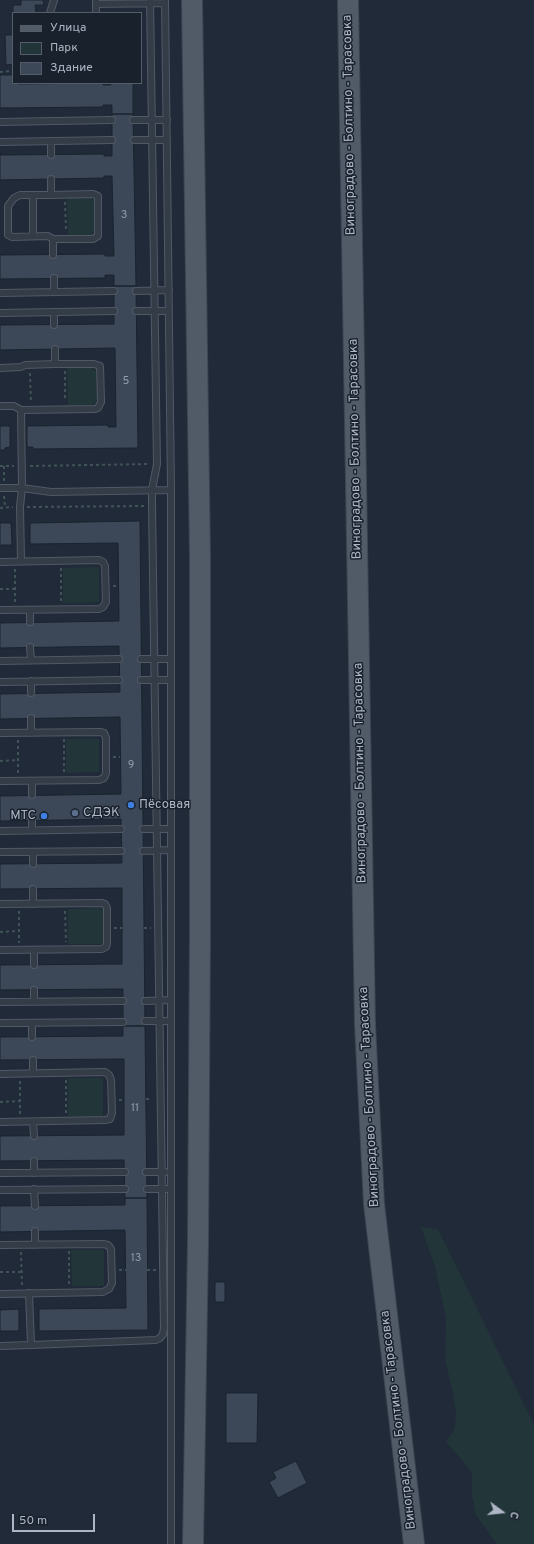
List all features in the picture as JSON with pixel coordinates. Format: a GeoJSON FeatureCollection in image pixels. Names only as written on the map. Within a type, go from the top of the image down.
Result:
{"type":"FeatureCollection","features":[{"type":"Feature","properties":{"kind":"main road"},"geometry":{"type":"LineString","coordinates":[[192,0],[200,557],[198,1243],[193,1544]]}},
{"type":"Feature","properties":{"kind":"main road","name":"Виноградово - Болтино - Тарасовка"},"geometry":{"type":"LineString","coordinates":[[348,0],[365,1024],[374,1204],[414,1544]]}},
{"type":"Feature","properties":{"kind":"lane"},"geometry":{"type":"LineString","coordinates":[[50,12],[54,0]]}},
{"type":"Feature","properties":{"kind":"lane"},"geometry":{"type":"LineString","coordinates":[[0,1346],[156,1340],[163,1334],[164,1328],[152,506],[152,490],[157,464],[150,1]]}},
{"type":"Feature","properties":{"kind":"lane"},"geometry":{"type":"LineString","coordinates":[[96,2],[165,1],[171,490],[171,1544]]}},
{"type":"Feature","properties":{"kind":"lane"},"geometry":{"type":"LineString","coordinates":[[0,122],[112,120]]}},
{"type":"Feature","properties":{"kind":"lane"},"geometry":{"type":"LineString","coordinates":[[133,120],[167,120]]}},
{"type":"Feature","properties":{"kind":"lane"},"geometry":{"type":"LineString","coordinates":[[0,142],[112,140]]}},
{"type":"Feature","properties":{"kind":"lane"},"geometry":{"type":"LineString","coordinates":[[134,140],[167,140]]}},
{"type":"Feature","properties":{"kind":"lane"},"geometry":{"type":"LineString","coordinates":[[51,141],[51,155]]}},
{"type":"Feature","properties":{"kind":"lane"},"geometry":{"type":"LineString","coordinates":[[51,179],[51,195]]}},
{"type":"Feature","properties":{"kind":"lane"},"geometry":{"type":"LineString","coordinates":[[93,194],[98,196],[99,233],[96,238],[53,239],[48,236],[12,237],[8,235],[9,204],[17,196],[65,195],[93,194]]}},
{"type":"Feature","properties":{"kind":"lane"},"geometry":{"type":"LineString","coordinates":[[32,195],[33,236]]}},
{"type":"Feature","properties":{"kind":"lane"},"geometry":{"type":"LineString","coordinates":[[53,239],[53,255]]}},
{"type":"Feature","properties":{"kind":"lane"},"geometry":{"type":"LineString","coordinates":[[54,278],[54,292]]}},
{"type":"Feature","properties":{"kind":"lane"},"geometry":{"type":"LineString","coordinates":[[136,291],[169,290]]}},
{"type":"Feature","properties":{"kind":"lane"},"geometry":{"type":"LineString","coordinates":[[0,293],[114,291]]}},
{"type":"Feature","properties":{"kind":"lane"},"geometry":{"type":"LineString","coordinates":[[0,313],[114,311]]}},
{"type":"Feature","properties":{"kind":"lane"},"geometry":{"type":"LineString","coordinates":[[136,311],[169,311]]}},
{"type":"Feature","properties":{"kind":"lane"},"geometry":{"type":"LineString","coordinates":[[54,312],[54,325]]}},
{"type":"Feature","properties":{"kind":"lane"},"geometry":{"type":"LineString","coordinates":[[55,349],[55,364]]}},
{"type":"Feature","properties":{"kind":"lane"},"geometry":{"type":"LineString","coordinates":[[0,368],[21,367],[25,365],[94,364],[100,366],[101,394],[100,405],[98,408],[21,410],[14,406],[0,406]]}},
{"type":"Feature","properties":{"kind":"lane"},"geometry":{"type":"LineString","coordinates":[[18,561],[22,488],[21,410]]}},
{"type":"Feature","properties":{"kind":"lane"},"geometry":{"type":"LineString","coordinates":[[0,488],[22,488],[51,492],[171,490]]}},
{"type":"Feature","properties":{"kind":"lane"},"geometry":{"type":"LineString","coordinates":[[0,562],[99,560],[103,562],[105,566],[106,602],[104,606],[99,609],[0,610]]}},
{"type":"Feature","properties":{"kind":"lane"},"geometry":{"type":"LineString","coordinates":[[30,610],[30,622]]}},
{"type":"Feature","properties":{"kind":"lane"},"geometry":{"type":"LineString","coordinates":[[30,647],[31,660]]}},
{"type":"Feature","properties":{"kind":"lane"},"geometry":{"type":"LineString","coordinates":[[0,661],[119,659]]}},
{"type":"Feature","properties":{"kind":"lane"},"geometry":{"type":"LineString","coordinates":[[141,659],[171,659]]}},
{"type":"Feature","properties":{"kind":"lane"},"geometry":{"type":"LineString","coordinates":[[0,682],[120,680]]}},
{"type":"Feature","properties":{"kind":"lane"},"geometry":{"type":"LineString","coordinates":[[141,680],[171,680]]}},
{"type":"Feature","properties":{"kind":"lane"},"geometry":{"type":"LineString","coordinates":[[31,681],[31,693]]}},
{"type":"Feature","properties":{"kind":"lane"},"geometry":{"type":"LineString","coordinates":[[31,718],[31,733]]}},
{"type":"Feature","properties":{"kind":"lane"},"geometry":{"type":"LineString","coordinates":[[0,733],[100,732],[104,733],[106,738],[106,773],[104,778],[99,780],[0,781]]}},
{"type":"Feature","properties":{"kind":"lane"},"geometry":{"type":"LineString","coordinates":[[32,781],[32,795]]}},
{"type":"Feature","properties":{"kind":"lane"},"geometry":{"type":"LineString","coordinates":[[32,820],[32,830]]}},
{"type":"Feature","properties":{"kind":"lane"},"geometry":{"type":"LineString","coordinates":[[0,831],[121,829]]}},
{"type":"Feature","properties":{"kind":"lane"},"geometry":{"type":"LineString","coordinates":[[143,829],[171,829]]}},
{"type":"Feature","properties":{"kind":"lane"},"geometry":{"type":"LineString","coordinates":[[143,851],[171,850]]}},
{"type":"Feature","properties":{"kind":"lane"},"geometry":{"type":"LineString","coordinates":[[0,852],[121,851]]}},
{"type":"Feature","properties":{"kind":"lane"},"geometry":{"type":"LineString","coordinates":[[32,852],[33,864]]}},
{"type":"Feature","properties":{"kind":"lane"},"geometry":{"type":"LineString","coordinates":[[33,889],[33,904]]}},
{"type":"Feature","properties":{"kind":"lane"},"geometry":{"type":"LineString","coordinates":[[0,904],[102,903],[105,904],[107,908],[106,947],[102,949],[0,950]]}},
{"type":"Feature","properties":{"kind":"lane"},"geometry":{"type":"LineString","coordinates":[[34,950],[34,965]]}},
{"type":"Feature","properties":{"kind":"lane"},"geometry":{"type":"LineString","coordinates":[[34,990],[34,1002]]}},
{"type":"Feature","properties":{"kind":"lane"},"geometry":{"type":"LineString","coordinates":[[144,1001],[171,1000]]}},
{"type":"Feature","properties":{"kind":"lane"},"geometry":{"type":"LineString","coordinates":[[0,1002],[123,1001]]}},
{"type":"Feature","properties":{"kind":"lane"},"geometry":{"type":"LineString","coordinates":[[145,1022],[171,1021]]}},
{"type":"Feature","properties":{"kind":"lane"},"geometry":{"type":"LineString","coordinates":[[0,1023],[123,1022]]}},
{"type":"Feature","properties":{"kind":"lane"},"geometry":{"type":"LineString","coordinates":[[32,1023],[32,1037]]}},
{"type":"Feature","properties":{"kind":"lane"},"geometry":{"type":"LineString","coordinates":[[33,1060],[33,1073]]}},
{"type":"Feature","properties":{"kind":"lane"},"geometry":{"type":"LineString","coordinates":[[0,1074],[105,1072],[109,1075],[111,1080],[112,1113],[110,1119],[105,1120],[0,1122]]}},
{"type":"Feature","properties":{"kind":"lane"},"geometry":{"type":"LineString","coordinates":[[34,1122],[34,1136]]}},
{"type":"Feature","properties":{"kind":"lane"},"geometry":{"type":"LineString","coordinates":[[34,1161],[34,1173]]}},
{"type":"Feature","properties":{"kind":"lane"},"geometry":{"type":"LineString","coordinates":[[0,1173],[125,1172]]}},
{"type":"Feature","properties":{"kind":"lane"},"geometry":{"type":"LineString","coordinates":[[146,1172],[171,1172]]}},
{"type":"Feature","properties":{"kind":"lane"},"geometry":{"type":"LineString","coordinates":[[34,1189],[34,1206]]}},
{"type":"Feature","properties":{"kind":"lane"},"geometry":{"type":"LineString","coordinates":[[0,1190],[125,1189]]}},
{"type":"Feature","properties":{"kind":"lane"},"geometry":{"type":"LineString","coordinates":[[147,1189],[171,1189]]}},
{"type":"Feature","properties":{"kind":"lane"},"geometry":{"type":"LineString","coordinates":[[35,1231],[35,1245]]}},
{"type":"Feature","properties":{"kind":"lane"},"geometry":{"type":"LineString","coordinates":[[0,1245],[108,1245],[111,1250],[112,1271],[112,1283],[109,1289],[103,1292],[0,1294]]}},
{"type":"Feature","properties":{"kind":"lane"},"geometry":{"type":"LineString","coordinates":[[29,1293],[31,1345]]}},
{"type":"Feature","properties":{"kind":"path"},"geometry":{"type":"LineString","coordinates":[[0,72],[12,71]]}},
{"type":"Feature","properties":{"kind":"path"},"geometry":{"type":"LineString","coordinates":[[65,195],[66,239]]}},
{"type":"Feature","properties":{"kind":"path"},"geometry":{"type":"LineString","coordinates":[[65,364],[66,409]]}},
{"type":"Feature","properties":{"kind":"path"},"geometry":{"type":"LineString","coordinates":[[30,365],[31,410]]}},
{"type":"Feature","properties":{"kind":"path"},"geometry":{"type":"LineString","coordinates":[[0,466],[157,464]]}},
{"type":"Feature","properties":{"kind":"path"},"geometry":{"type":"LineString","coordinates":[[4,466],[4,482]]}},
{"type":"Feature","properties":{"kind":"path"},"geometry":{"type":"LineString","coordinates":[[4,496],[5,508]]}},
{"type":"Feature","properties":{"kind":"path"},"geometry":{"type":"LineString","coordinates":[[0,508],[152,506]]}},
{"type":"Feature","properties":{"kind":"path"},"geometry":{"type":"LineString","coordinates":[[15,610],[15,589],[18,561]]}},
{"type":"Feature","properties":{"kind":"path"},"geometry":{"type":"LineString","coordinates":[[61,561],[61,609]]}},
{"type":"Feature","properties":{"kind":"path"},"geometry":{"type":"LineString","coordinates":[[0,589],[15,589]]}},
{"type":"Feature","properties":{"kind":"path"},"geometry":{"type":"LineString","coordinates":[[64,732],[64,781]]}},
{"type":"Feature","properties":{"kind":"path"},"geometry":{"type":"LineString","coordinates":[[18,733],[18,781]]}},
{"type":"Feature","properties":{"kind":"path"},"geometry":{"type":"LineString","coordinates":[[0,761],[18,760]]}},
{"type":"Feature","properties":{"kind":"path"},"geometry":{"type":"LineString","coordinates":[[65,903],[66,949]]}},
{"type":"Feature","properties":{"kind":"path"},"geometry":{"type":"LineString","coordinates":[[19,904],[19,950]]}},
{"type":"Feature","properties":{"kind":"path"},"geometry":{"type":"LineString","coordinates":[[0,932],[19,931]]}},
{"type":"Feature","properties":{"kind":"path"},"geometry":{"type":"LineString","coordinates":[[66,1073],[66,1121]]}},
{"type":"Feature","properties":{"kind":"path"},"geometry":{"type":"LineString","coordinates":[[20,1074],[20,1122]]}},
{"type":"Feature","properties":{"kind":"path"},"geometry":{"type":"LineString","coordinates":[[0,1102],[20,1101]]}},
{"type":"Feature","properties":{"kind":"path"},"geometry":{"type":"LineString","coordinates":[[69,1244],[69,1293]]}},
{"type":"Feature","properties":{"kind":"path"},"geometry":{"type":"LineString","coordinates":[[21,1245],[22,1293]]}},
{"type":"Feature","properties":{"kind":"path"},"geometry":{"type":"LineString","coordinates":[[0,1272],[22,1272]]}},
{"type":"Feature","properties":{"kind":"green space"},"geometry":{"type":"Polygon","coordinates":[[[67,198],[90,198],[94,201],[94,231],[90,235],[68,235],[67,198]]]}},
{"type":"Feature","properties":{"kind":"green space"},"geometry":{"type":"Polygon","coordinates":[[[67,368],[91,368],[96,371],[97,400],[92,405],[68,405],[67,368]]]}},
{"type":"Feature","properties":{"kind":"green space"},"geometry":{"type":"Polygon","coordinates":[[[99,567],[99,602],[63,603],[63,568],[99,567]]]}},
{"type":"Feature","properties":{"kind":"green space"},"geometry":{"type":"Polygon","coordinates":[[[66,739],[99,739],[99,772],[66,773],[66,739]]]}},
{"type":"Feature","properties":{"kind":"green space"},"geometry":{"type":"Polygon","coordinates":[[[103,908],[104,944],[68,944],[68,909],[103,908]]]}},
{"type":"Feature","properties":{"kind":"green space"},"geometry":{"type":"Polygon","coordinates":[[[68,1078],[103,1078],[103,1116],[68,1116],[68,1078]]]}},
{"type":"Feature","properties":{"kind":"green space"},"geometry":{"type":"Polygon","coordinates":[[[421,1227],[438,1229],[534,1425],[534,1544],[497,1544],[476,1515],[472,1496],[472,1473],[446,1442],[455,1428],[456,1412],[445,1359],[446,1318],[435,1267],[421,1227]]]}},
{"type":"Feature","properties":{"kind":"green space"},"geometry":{"type":"Polygon","coordinates":[[[71,1250],[104,1250],[104,1286],[72,1286],[71,1250]]]}},
{"type":"Feature","properties":{"kind":"building"},"geometry":{"type":"Polygon","coordinates":[[[21,0],[43,0],[44,5],[35,5],[36,12],[13,12],[13,5],[21,5],[21,0]]]}},
{"type":"Feature","properties":{"kind":"building"},"geometry":{"type":"Polygon","coordinates":[[[5,35],[12,35],[12,64],[6,65],[5,35]]]}},
{"type":"Feature","properties":{"kind":"building"},"geometry":{"type":"Polygon","coordinates":[[[0,75],[12,75],[12,84],[133,84],[133,114],[112,114],[112,105],[103,105],[103,107],[0,108],[0,75]]]}},
{"type":"Feature","properties":{"kind":"building"},"geometry":{"type":"Polygon","coordinates":[[[112,114],[133,114],[136,286],[114,286],[114,275],[105,275],[105,278],[0,279],[0,255],[105,254],[105,256],[114,256],[112,176],[104,176],[104,178],[0,180],[0,155],[104,154],[104,156],[112,156],[112,114]]]}},
{"type":"Feature","properties":{"kind":"building"},"geometry":{"type":"Polygon","coordinates":[[[114,286],[136,286],[138,448],[33,449],[33,447],[27,447],[27,426],[108,425],[108,427],[116,427],[115,348],[0,350],[0,325],[114,324],[114,286]]]}},
{"type":"Feature","properties":{"kind":"building"},"geometry":{"type":"Polygon","coordinates":[[[0,426],[10,426],[10,447],[5,448],[5,450],[0,450],[0,426]]]}},
{"type":"Feature","properties":{"kind":"building"},"geometry":{"type":"Polygon","coordinates":[[[140,521],[145,1026],[123,1026],[123,989],[0,990],[0,965],[122,964],[122,888],[0,889],[0,864],[122,863],[121,819],[0,821],[0,796],[121,794],[120,717],[0,719],[0,694],[120,692],[119,646],[0,648],[0,623],[119,621],[118,543],[30,544],[30,523],[140,521]]]}},
{"type":"Feature","properties":{"kind":"building"},"geometry":{"type":"Polygon","coordinates":[[[0,523],[11,523],[12,545],[0,545],[0,523]]]}},
{"type":"Feature","properties":{"kind":"building"},"geometry":{"type":"Polygon","coordinates":[[[123,1026],[145,1026],[147,1198],[125,1198],[124,1160],[0,1161],[0,1136],[124,1135],[124,1059],[0,1060],[0,1037],[123,1036],[123,1026]]]}},
{"type":"Feature","properties":{"kind":"building"},"geometry":{"type":"Polygon","coordinates":[[[125,1198],[147,1198],[148,1330],[39,1331],[39,1309],[126,1308],[125,1230],[0,1232],[0,1206],[125,1205],[125,1198]]]}},
{"type":"Feature","properties":{"kind":"building"},"geometry":{"type":"Polygon","coordinates":[[[215,1282],[225,1282],[225,1302],[215,1302],[215,1282]]]}},
{"type":"Feature","properties":{"kind":"building"},"geometry":{"type":"Polygon","coordinates":[[[19,1309],[19,1331],[0,1331],[0,1310],[19,1309]]]}},
{"type":"Feature","properties":{"kind":"building"},"geometry":{"type":"Polygon","coordinates":[[[226,1393],[258,1393],[257,1443],[226,1443],[226,1393]]]}},
{"type":"Feature","properties":{"kind":"building"},"geometry":{"type":"Polygon","coordinates":[[[296,1461],[307,1483],[278,1498],[269,1482],[276,1478],[273,1472],[296,1461]]]}},
{"type":"Feature","properties":{"kind":"place","name":"Пёсовая"},"geometry":{"type":"Point","coordinates":[131,805]}},
{"type":"Feature","properties":{"kind":"place","name":"СДЭК"},"geometry":{"type":"Point","coordinates":[75,813]}},
{"type":"Feature","properties":{"kind":"place","name":"МТС"},"geometry":{"type":"Point","coordinates":[44,816]}}]}
